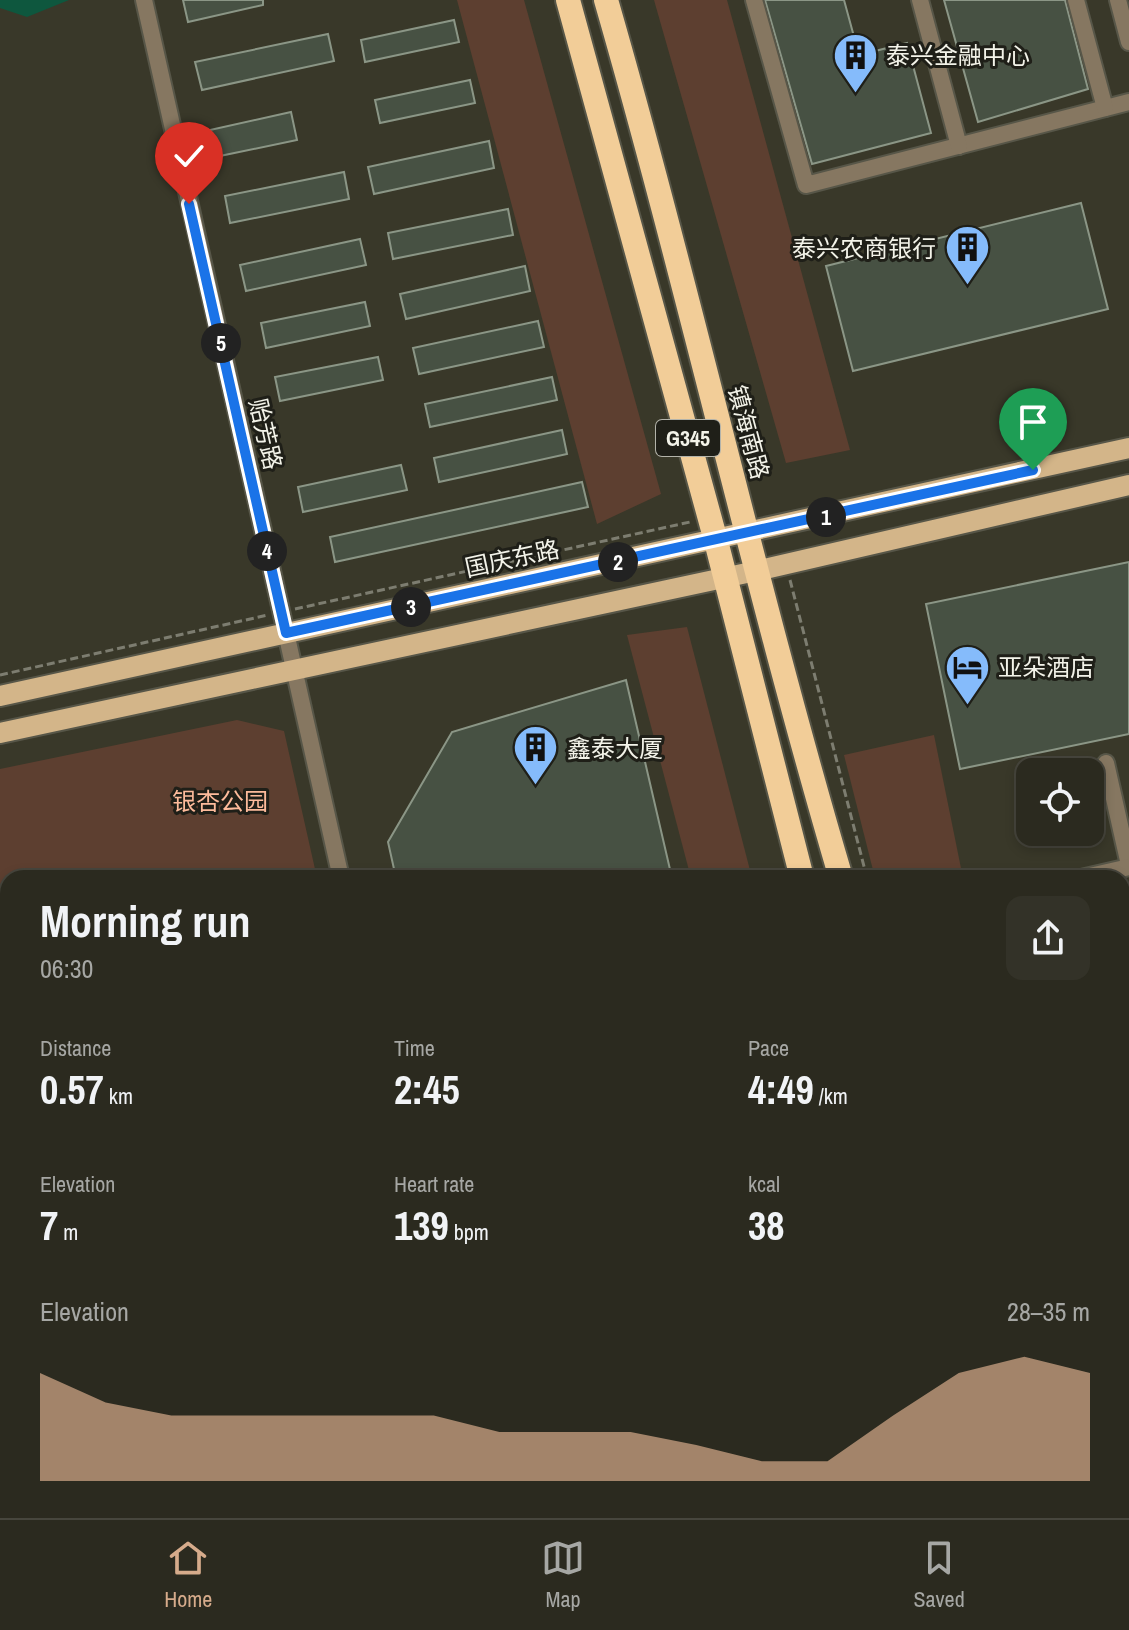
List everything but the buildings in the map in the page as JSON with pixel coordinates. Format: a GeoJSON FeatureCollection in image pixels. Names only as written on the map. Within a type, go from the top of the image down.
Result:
{"type":"FeatureCollection","features":[{"type":"Feature","properties":{"kind":"highway","name":"G345"},"geometry":{"type":"LineString","coordinates":[[568,0],[725,577],[800,870]]}},
{"type":"Feature","properties":{"kind":"highway","name":"镇海南路"},"geometry":{"type":"LineString","coordinates":[[606,0],[789,703],[839,870]]}},
{"type":"Feature","properties":{"kind":"main road","name":"国庆东路"},"geometry":{"type":"LineString","coordinates":[[0,696],[286,633],[712,530],[746,535],[1129,448]]}},
{"type":"Feature","properties":{"kind":"main road"},"geometry":{"type":"LineString","coordinates":[[0,733],[756,571],[1129,485]]}},
{"type":"Feature","properties":{"kind":"street","name":"贻芳路"},"geometry":{"type":"LineString","coordinates":[[144,0],[339,870]]}},
{"type":"Feature","properties":{"kind":"street"},"geometry":{"type":"LineString","coordinates":[[754,0],[806,185],[1129,102]]}},
{"type":"Feature","properties":{"kind":"street"},"geometry":{"type":"LineString","coordinates":[[920,0],[959,146]]}},
{"type":"Feature","properties":{"kind":"street"},"geometry":{"type":"LineString","coordinates":[[1076,0],[1105,108]]}},
{"type":"Feature","properties":{"kind":"street"},"geometry":{"type":"LineString","coordinates":[[1118,0],[1129,42]]}},
{"type":"Feature","properties":{"kind":"street"},"geometry":{"type":"LineString","coordinates":[[1106,763],[1129,866]]}},
{"type":"Feature","properties":{"kind":"path"},"geometry":{"type":"LineString","coordinates":[[0,675],[281,612],[712,530]]}},
{"type":"Feature","properties":{"kind":"path"},"geometry":{"type":"LineString","coordinates":[[786,564],[865,870]]}},
{"type":"Feature","properties":{"kind":"green space"},"geometry":{"type":"Polygon","coordinates":[[[457,0],[524,0],[661,494],[597,524],[457,0]]]}},
{"type":"Feature","properties":{"kind":"green space"},"geometry":{"type":"Polygon","coordinates":[[[654,0],[727,0],[850,450],[786,463],[654,0]]]}},
{"type":"Feature","properties":{"kind":"green space"},"geometry":{"type":"Polygon","coordinates":[[[687,627],[750,870],[689,870],[627,635],[687,627]]]}},
{"type":"Feature","properties":{"kind":"green space","name":"银杏公园"},"geometry":{"type":"Polygon","coordinates":[[[237,720],[284,731],[315,870],[0,870],[0,769],[237,720]]]}},
{"type":"Feature","properties":{"kind":"green space"},"geometry":{"type":"Polygon","coordinates":[[[934,735],[961,870],[873,870],[844,755],[934,735]]]}},
{"type":"Feature","properties":{"kind":"shaded area"},"geometry":{"type":"Polygon","coordinates":[[[0,0],[69,0],[27,17],[0,8],[0,0]]]}},
{"type":"Feature","properties":{"kind":"place","name":"泰兴金融中心"},"geometry":{"type":"Point","coordinates":[855,94]}},
{"type":"Feature","properties":{"kind":"place","name":"泰兴农商银行"},"geometry":{"type":"Point","coordinates":[967,287]}},
{"type":"Feature","properties":{"kind":"place","name":"亚朵酒店"},"geometry":{"type":"Point","coordinates":[967,706]}},
{"type":"Feature","properties":{"kind":"place","name":"鑫泰大厦"},"geometry":{"type":"Point","coordinates":[536,787]}},
{"type":"Feature","properties":{"kind":"route"},"geometry":{"type":"LineString","coordinates":[[189,204],[286,633],[1033,470]]}}]}
